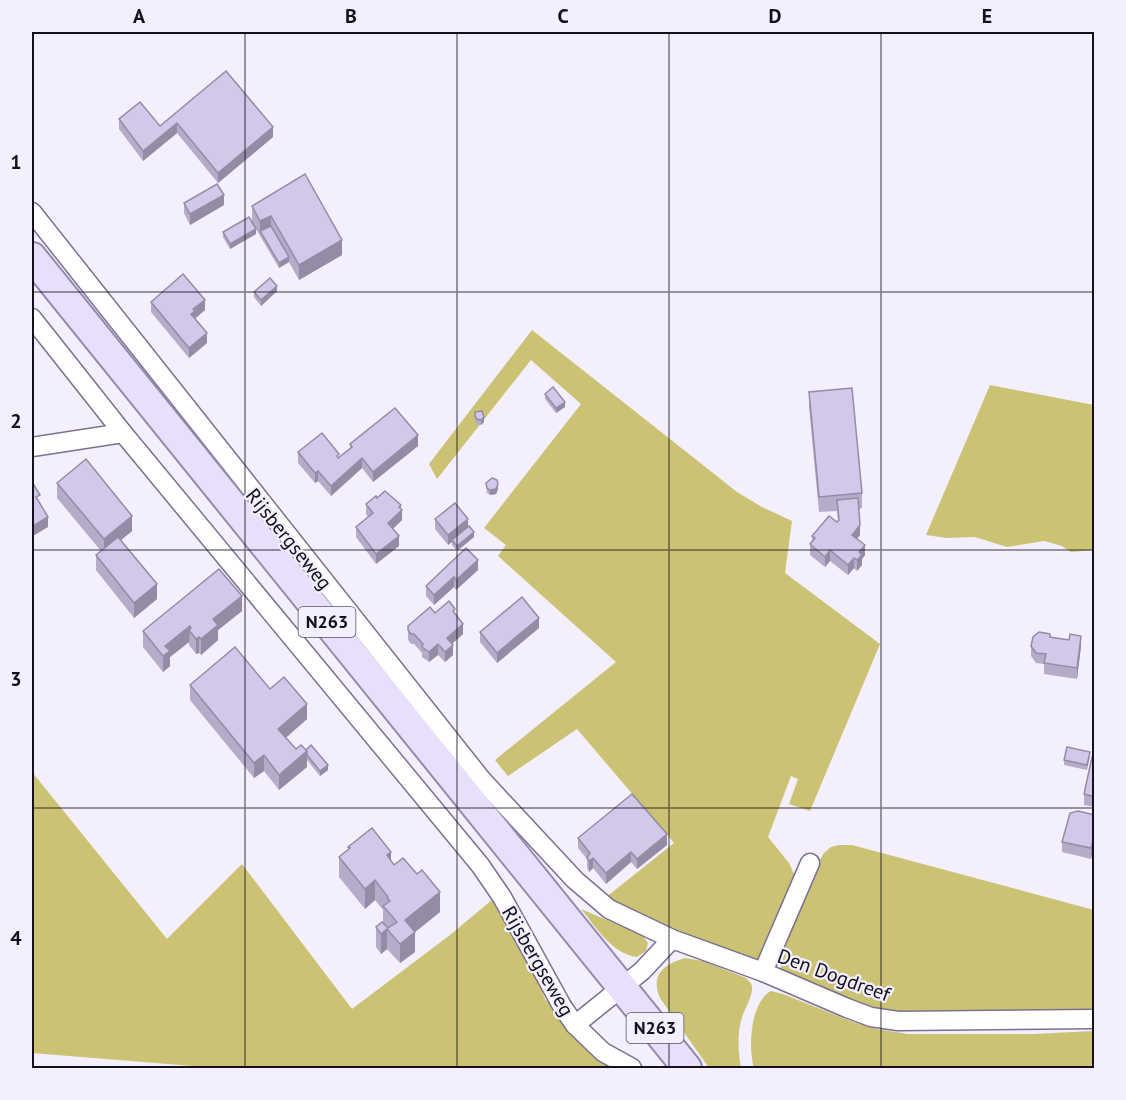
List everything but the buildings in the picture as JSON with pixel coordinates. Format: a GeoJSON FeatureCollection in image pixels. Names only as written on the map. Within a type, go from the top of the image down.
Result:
{"type":"FeatureCollection","features":[{"type":"Feature","properties":{"kind":"main road","name":"Rijsbergseweg"},"geometry":{"type":"LineString","coordinates":[[32,257],[687,1068]]}},
{"type":"Feature","properties":{"kind":"street","name":"Rijsbergseweg"},"geometry":{"type":"LineString","coordinates":[[32,213],[482,780],[576,880],[609,909],[672,939]]}},
{"type":"Feature","properties":{"kind":"street","name":"Rijsbergseweg"},"geometry":{"type":"LineString","coordinates":[[32,318],[123,433],[480,865],[502,897],[562,1006],[576,1025],[623,987]]}},
{"type":"Feature","properties":{"kind":"street"},"geometry":{"type":"LineString","coordinates":[[32,447],[123,433]]}},
{"type":"Feature","properties":{"kind":"street"},"geometry":{"type":"LineString","coordinates":[[763,972],[810,864]]}},
{"type":"Feature","properties":{"kind":"street","name":"Den Dogdreef"},"geometry":{"type":"LineString","coordinates":[[672,939],[763,972],[871,1017],[898,1021],[1095,1019]]}},
{"type":"Feature","properties":{"kind":"street"},"geometry":{"type":"LineString","coordinates":[[623,987],[656,958],[672,939]]}},
{"type":"Feature","properties":{"kind":"street"},"geometry":{"type":"LineString","coordinates":[[576,1025],[603,1052],[632,1068]]}},
{"type":"Feature","properties":{"kind":"shaded area"},"geometry":{"type":"Polygon","coordinates":[[[532,330],[737,492],[792,521],[785,573],[880,644],[810,811],[789,804],[798,779],[791,776],[768,837],[789,863],[794,874],[794,886],[768,952],[758,961],[737,956],[605,898],[674,843],[577,729],[508,776],[495,760],[616,662],[498,556],[506,545],[484,528],[581,404],[531,360],[437,479],[429,464],[532,330]]]}},
{"type":"Feature","properties":{"kind":"shaded area"},"geometry":{"type":"Polygon","coordinates":[[[990,385],[1094,405],[1094,550],[1071,552],[1062,546],[1044,541],[1007,547],[975,537],[947,538],[926,535],[990,385]]]}},
{"type":"Feature","properties":{"kind":"shaded area"},"geometry":{"type":"Polygon","coordinates":[[[32,772],[167,939],[242,864],[352,1009],[450,935],[499,894],[512,917],[545,999],[576,1034],[616,1068],[217,1068],[32,1053],[32,772]]]}},
{"type":"Feature","properties":{"kind":"shaded area"},"geometry":{"type":"Polygon","coordinates":[[[852,845],[1094,910],[1094,1013],[914,1015],[874,1011],[781,971],[780,961],[813,871],[824,853],[831,847],[852,845]]]}},
{"type":"Feature","properties":{"kind":"shaded area"},"geometry":{"type":"Polygon","coordinates":[[[581,909],[642,935],[648,943],[646,951],[637,957],[620,951],[605,939],[581,909]]]}},
{"type":"Feature","properties":{"kind":"shaded area"},"geometry":{"type":"Polygon","coordinates":[[[685,958],[703,961],[746,978],[751,984],[751,993],[739,1030],[741,1068],[709,1068],[660,998],[657,983],[661,972],[665,967],[685,958]]]}},
{"type":"Feature","properties":{"kind":"shaded area"},"geometry":{"type":"Polygon","coordinates":[[[771,991],[853,1022],[908,1034],[1033,1034],[1094,1031],[1094,1068],[754,1068],[751,1049],[752,1026],[759,1005],[771,991]]]}}]}
